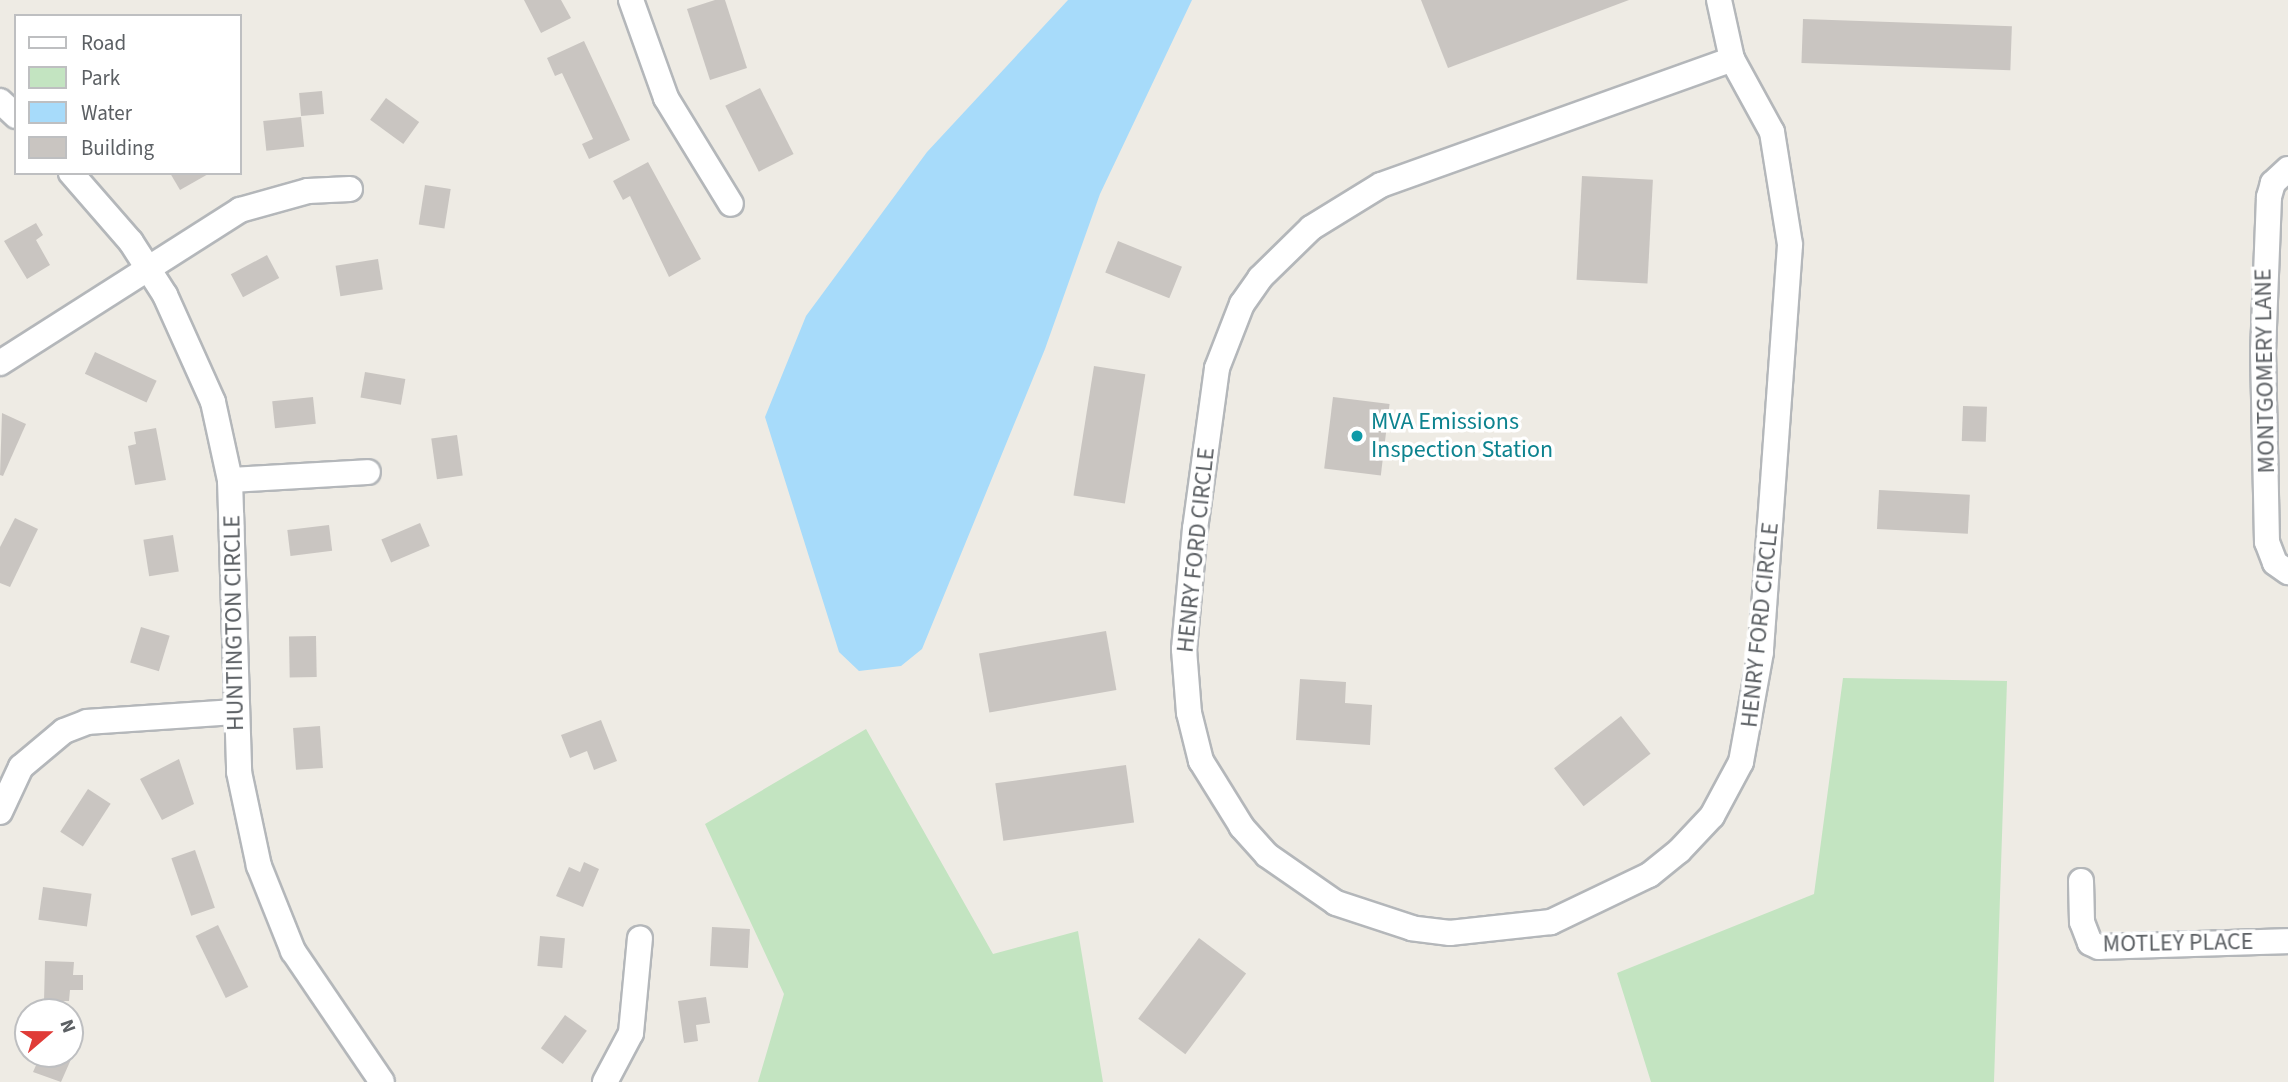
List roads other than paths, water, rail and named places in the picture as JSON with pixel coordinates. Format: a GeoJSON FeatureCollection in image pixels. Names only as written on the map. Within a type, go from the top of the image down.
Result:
{"type":"FeatureCollection","features":[{"type":"Feature","properties":{"kind":"street"},"geometry":{"type":"LineString","coordinates":[[631,0],[666,98],[731,204]]}},
{"type":"Feature","properties":{"kind":"street","name":"HENRY FORD CIRCLE"},"geometry":{"type":"LineString","coordinates":[[1718,0],[1732,59],[1772,132],[1790,245],[1762,652],[1741,762],[1712,816],[1679,851],[1648,875],[1551,922],[1450,933],[1412,928],[1336,903],[1268,855],[1242,827],[1209,777],[1189,713],[1184,649],[1198,505],[1217,368],[1242,304],[1260,278],[1311,228],[1381,185],[1732,59]]}},
{"type":"Feature","properties":{"kind":"street"},"geometry":{"type":"LineString","coordinates":[[0,101],[14,114]]}},
{"type":"Feature","properties":{"kind":"street","name":"MONTGOMERY LANE"},"geometry":{"type":"LineString","coordinates":[[2288,169],[2273,183],[2269,197],[2263,351],[2267,542],[2275,563],[2288,572]]}},
{"type":"Feature","properties":{"kind":"street","name":"HUNTINGTON CIRCLE"},"geometry":{"type":"LineString","coordinates":[[73,175],[149,268],[201,367],[230,480],[234,712],[248,816],[282,929],[317,992],[382,1082]]}},
{"type":"Feature","properties":{"kind":"street"},"geometry":{"type":"LineString","coordinates":[[0,363],[240,210],[308,191],[349,189]]}},
{"type":"Feature","properties":{"kind":"street"},"geometry":{"type":"LineString","coordinates":[[230,480],[368,472]]}},
{"type":"Feature","properties":{"kind":"street"},"geometry":{"type":"LineString","coordinates":[[0,812],[21,767],[64,731],[86,722],[234,712]]}},
{"type":"Feature","properties":{"kind":"street","name":"MOTLEY PLACE"},"geometry":{"type":"LineString","coordinates":[[2081,881],[2082,922],[2090,943],[2099,947],[2288,941]]}},
{"type":"Feature","properties":{"kind":"street"},"geometry":{"type":"LineString","coordinates":[[605,1082],[631,1033],[640,937]]}},
{"type":"Feature","properties":{"kind":"water"},"geometry":{"type":"Polygon","coordinates":[[[1068,0],[1192,0],[1100,194],[1045,349],[922,649],[901,666],[859,671],[839,652],[765,417],[806,316],[927,152],[1068,0]]]}},
{"type":"Feature","properties":{"kind":"place","name":"MVA Emissions Inspection Station"},"geometry":{"type":"Point","coordinates":[1357,436]}}]}
